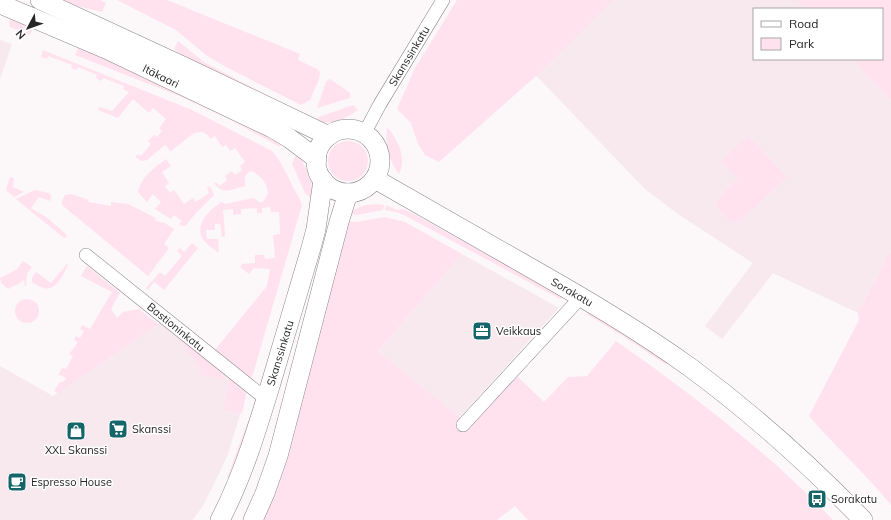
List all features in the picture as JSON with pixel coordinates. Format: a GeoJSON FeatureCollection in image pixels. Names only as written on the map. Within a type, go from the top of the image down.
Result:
{"type":"FeatureCollection","features":[{"type":"Feature","properties":{"kind":"street","name":"Itäkaari"},"geometry":{"type":"LineString","coordinates":[[40,0],[188,68],[329,136]]}},
{"type":"Feature","properties":{"kind":"street","name":"Skanssinkatu"},"geometry":{"type":"LineString","coordinates":[[364,134],[380,104],[443,0]]}},
{"type":"Feature","properties":{"kind":"street","name":"Itäkaari"},"geometry":{"type":"LineString","coordinates":[[0,4],[106,49],[272,128],[289,138],[316,159]]}},
{"type":"Feature","properties":{"kind":"street"},"geometry":{"type":"LineString","coordinates":[[349,130],[364,134],[373,141],[379,153],[380,167],[374,179],[363,189],[348,193],[334,190],[323,180],[318,170],[316,159],[320,146],[335,132],[349,130]]}},
{"type":"Feature","properties":{"kind":"street","name":"Sorakatu"},"geometry":{"type":"LineString","coordinates":[[374,179],[581,297],[631,327],[691,368],[759,422],[829,486],[863,520]]}},
{"type":"Feature","properties":{"kind":"street","name":"Skanssinkatu"},"geometry":{"type":"LineString","coordinates":[[220,520],[239,480],[266,399],[316,229],[323,180]]}},
{"type":"Feature","properties":{"kind":"street","name":"Skanssinkatu"},"geometry":{"type":"LineString","coordinates":[[253,520],[265,493],[278,456],[348,193]]}},
{"type":"Feature","properties":{"kind":"street","name":"Bastioninkatu"},"geometry":{"type":"LineString","coordinates":[[86,255],[266,399]]}},
{"type":"Feature","properties":{"kind":"street"},"geometry":{"type":"LineString","coordinates":[[463,425],[581,297]]}},
{"type":"Feature","properties":{"kind":"shaded area"},"geometry":{"type":"Polygon","coordinates":[[[598,0],[796,0],[803,8],[753,8],[753,60],[853,60],[891,100],[891,251],[858,313],[773,273],[722,339],[705,326],[753,263],[678,214],[645,189],[528,67],[598,0]]]}},
{"type":"Feature","properties":{"kind":"shaded area"},"geometry":{"type":"Polygon","coordinates":[[[0,40],[12,44],[0,79],[0,40]]]}},
{"type":"Feature","properties":{"kind":"shaded area"},"geometry":{"type":"Polygon","coordinates":[[[462,254],[559,308],[459,418],[378,351],[462,254]]]}},
{"type":"Feature","properties":{"kind":"shaded area","name":"Skanssi"},"geometry":{"type":"Polygon","coordinates":[[[171,315],[242,375],[251,378],[227,457],[203,506],[192,520],[0,520],[0,366],[53,396],[171,315]]]}},
{"type":"Feature","properties":{"kind":"green space"},"geometry":{"type":"Polygon","coordinates":[[[62,0],[100,0],[106,3],[102,12],[77,6],[62,0]]]}},
{"type":"Feature","properties":{"kind":"green space"},"geometry":{"type":"Polygon","coordinates":[[[117,0],[167,0],[300,54],[298,60],[320,72],[319,79],[310,100],[301,105],[226,67],[206,55],[176,30],[117,0]]]}},
{"type":"Feature","properties":{"kind":"green space"},"geometry":{"type":"Polygon","coordinates":[[[457,0],[613,0],[536,76],[439,162],[425,155],[418,144],[411,123],[397,109],[415,68],[457,0]]]}},
{"type":"Feature","properties":{"kind":"green space"},"geometry":{"type":"Polygon","coordinates":[[[796,0],[891,0],[891,100],[853,60],[883,60],[883,8],[803,8],[796,0]]]}},
{"type":"Feature","properties":{"kind":"green space"},"geometry":{"type":"Polygon","coordinates":[[[11,17],[33,28],[30,35],[10,27],[9,23],[11,17]]]}},
{"type":"Feature","properties":{"kind":"green space"},"geometry":{"type":"Polygon","coordinates":[[[178,41],[204,62],[298,112],[200,68],[174,49],[178,41]]]}},
{"type":"Feature","properties":{"kind":"green space"},"geometry":{"type":"Polygon","coordinates":[[[78,48],[108,55],[284,140],[280,147],[229,119],[182,97],[75,55],[78,48]]]}},
{"type":"Feature","properties":{"kind":"green space"},"geometry":{"type":"Polygon","coordinates":[[[43,50],[192,110],[272,151],[281,164],[302,205],[251,378],[242,375],[214,351],[267,286],[270,269],[254,268],[249,274],[240,267],[242,264],[255,263],[255,255],[264,255],[265,259],[275,258],[273,235],[280,234],[279,212],[271,212],[270,207],[262,208],[262,213],[257,213],[257,208],[241,209],[241,214],[233,215],[233,209],[223,210],[225,236],[222,237],[220,224],[215,224],[215,230],[206,230],[207,239],[218,239],[219,252],[204,241],[200,228],[208,213],[222,202],[225,204],[254,198],[259,202],[263,202],[268,194],[263,181],[252,171],[246,175],[245,186],[228,190],[218,187],[214,183],[216,182],[220,186],[227,180],[225,176],[232,171],[235,175],[242,170],[240,166],[245,162],[235,148],[230,151],[226,145],[222,147],[215,136],[210,139],[208,135],[202,132],[194,133],[171,151],[165,145],[147,160],[142,161],[135,157],[138,154],[141,156],[151,144],[148,141],[154,135],[157,137],[162,131],[159,128],[166,119],[153,108],[149,113],[133,99],[118,118],[98,110],[100,107],[112,111],[129,92],[123,89],[124,86],[103,78],[101,81],[96,78],[97,75],[78,67],[76,70],[71,68],[72,65],[48,56],[47,59],[41,57],[43,50]]]}},
{"type":"Feature","properties":{"kind":"green space"},"geometry":{"type":"Polygon","coordinates":[[[330,79],[350,93],[350,98],[317,108],[326,82],[330,79]]]}},
{"type":"Feature","properties":{"kind":"green space"},"geometry":{"type":"Polygon","coordinates":[[[353,105],[358,110],[344,118],[329,122],[315,121],[319,117],[353,105]]]}},
{"type":"Feature","properties":{"kind":"green space"},"geometry":{"type":"Polygon","coordinates":[[[387,127],[395,137],[402,156],[399,174],[392,163],[388,152],[386,140],[387,127]]]}},
{"type":"Feature","properties":{"kind":"green space"},"geometry":{"type":"Polygon","coordinates":[[[748,136],[787,177],[742,219],[735,222],[724,216],[717,206],[723,194],[738,179],[721,161],[748,136]]]}},
{"type":"Feature","properties":{"kind":"green space"},"geometry":{"type":"Polygon","coordinates":[[[352,141],[359,144],[365,150],[368,161],[367,169],[359,178],[352,181],[344,181],[337,178],[329,169],[328,157],[331,150],[340,142],[352,141]]]}},
{"type":"Feature","properties":{"kind":"green space"},"geometry":{"type":"Polygon","coordinates":[[[298,156],[304,165],[311,182],[311,198],[305,193],[292,164],[295,157],[298,156]]]}},
{"type":"Feature","properties":{"kind":"green space"},"geometry":{"type":"Polygon","coordinates":[[[166,159],[171,166],[162,172],[169,183],[165,186],[170,193],[174,190],[184,204],[193,198],[196,202],[209,193],[207,188],[210,186],[214,195],[185,226],[179,224],[182,221],[174,215],[171,219],[155,209],[161,202],[153,194],[147,202],[138,192],[145,177],[166,159]]]}},
{"type":"Feature","properties":{"kind":"green space"},"geometry":{"type":"Polygon","coordinates":[[[10,177],[14,178],[13,187],[24,192],[14,197],[6,190],[10,177]]]}},
{"type":"Feature","properties":{"kind":"green space"},"geometry":{"type":"Polygon","coordinates":[[[35,190],[49,193],[51,196],[50,201],[39,197],[31,208],[46,217],[66,234],[67,237],[64,238],[16,199],[35,190]]]}},
{"type":"Feature","properties":{"kind":"green space"},"geometry":{"type":"Polygon","coordinates":[[[71,194],[89,200],[88,202],[111,206],[111,202],[128,204],[174,229],[164,244],[169,248],[148,276],[62,205],[65,195],[71,194]]]}},
{"type":"Feature","properties":{"kind":"green space"},"geometry":{"type":"Polygon","coordinates":[[[376,204],[384,205],[383,210],[357,215],[350,214],[355,209],[362,206],[376,204]]]}},
{"type":"Feature","properties":{"kind":"green space"},"geometry":{"type":"Polygon","coordinates":[[[386,205],[397,210],[403,209],[416,215],[562,296],[560,299],[404,215],[385,210],[386,205]]]}},
{"type":"Feature","properties":{"kind":"green space"},"geometry":{"type":"Polygon","coordinates":[[[385,217],[405,222],[462,254],[378,351],[470,426],[516,375],[544,402],[568,377],[587,376],[616,341],[729,425],[782,471],[833,520],[528,520],[515,506],[497,520],[257,520],[345,221],[356,222],[385,217]]]}},
{"type":"Feature","properties":{"kind":"green space"},"geometry":{"type":"Polygon","coordinates":[[[192,243],[198,248],[164,290],[154,282],[148,290],[146,288],[159,273],[165,276],[182,256],[177,251],[180,248],[184,252],[192,243]]]}},
{"type":"Feature","properties":{"kind":"green space"},"geometry":{"type":"Polygon","coordinates":[[[891,251],[891,505],[809,416],[859,320],[858,313],[891,251]]]}},
{"type":"Feature","properties":{"kind":"green space"},"geometry":{"type":"Polygon","coordinates":[[[23,261],[32,267],[27,274],[26,286],[24,285],[25,282],[22,280],[20,283],[8,289],[1,283],[0,278],[16,270],[23,261]]]}},
{"type":"Feature","properties":{"kind":"green space"},"geometry":{"type":"Polygon","coordinates":[[[67,264],[68,265],[62,277],[56,285],[44,288],[32,282],[32,278],[36,272],[51,283],[67,264]]]}},
{"type":"Feature","properties":{"kind":"green space"},"geometry":{"type":"Polygon","coordinates":[[[87,266],[120,293],[111,309],[117,318],[123,312],[139,309],[158,324],[58,393],[54,391],[60,382],[63,382],[66,379],[63,376],[58,375],[62,368],[66,369],[73,356],[69,354],[78,342],[74,340],[76,336],[80,338],[84,331],[80,329],[82,325],[90,329],[112,292],[81,276],[87,266]]]}},
{"type":"Feature","properties":{"kind":"green space"},"geometry":{"type":"Polygon","coordinates":[[[27,299],[35,303],[39,311],[35,319],[27,323],[19,319],[15,311],[19,303],[27,299]]]}},
{"type":"Feature","properties":{"kind":"green space"},"geometry":{"type":"Polygon","coordinates":[[[587,312],[625,333],[667,362],[667,364],[588,315],[587,312]]]}},
{"type":"Feature","properties":{"kind":"green space"},"geometry":{"type":"Polygon","coordinates":[[[180,338],[221,372],[225,380],[201,375],[198,372],[201,370],[179,339],[180,338]]]}},
{"type":"Feature","properties":{"kind":"green space"},"geometry":{"type":"Polygon","coordinates":[[[230,379],[244,392],[246,396],[242,413],[223,409],[230,379]]]}},
{"type":"Feature","properties":{"kind":"green space"},"geometry":{"type":"Polygon","coordinates":[[[250,419],[254,421],[235,478],[227,478],[248,421],[250,419]]]}},
{"type":"Feature","properties":{"kind":"place","name":"Veikkaus"},"geometry":{"type":"Point","coordinates":[482,331]}},
{"type":"Feature","properties":{"kind":"place","name":"Skanssi"},"geometry":{"type":"Point","coordinates":[118,429]}},
{"type":"Feature","properties":{"kind":"place","name":"XXL Skanssi"},"geometry":{"type":"Point","coordinates":[76,431]}},
{"type":"Feature","properties":{"kind":"place","name":"Espresso House"},"geometry":{"type":"Point","coordinates":[17,482]}},
{"type":"Feature","properties":{"kind":"place","name":"Sorakatu"},"geometry":{"type":"Point","coordinates":[817,499]}}]}
